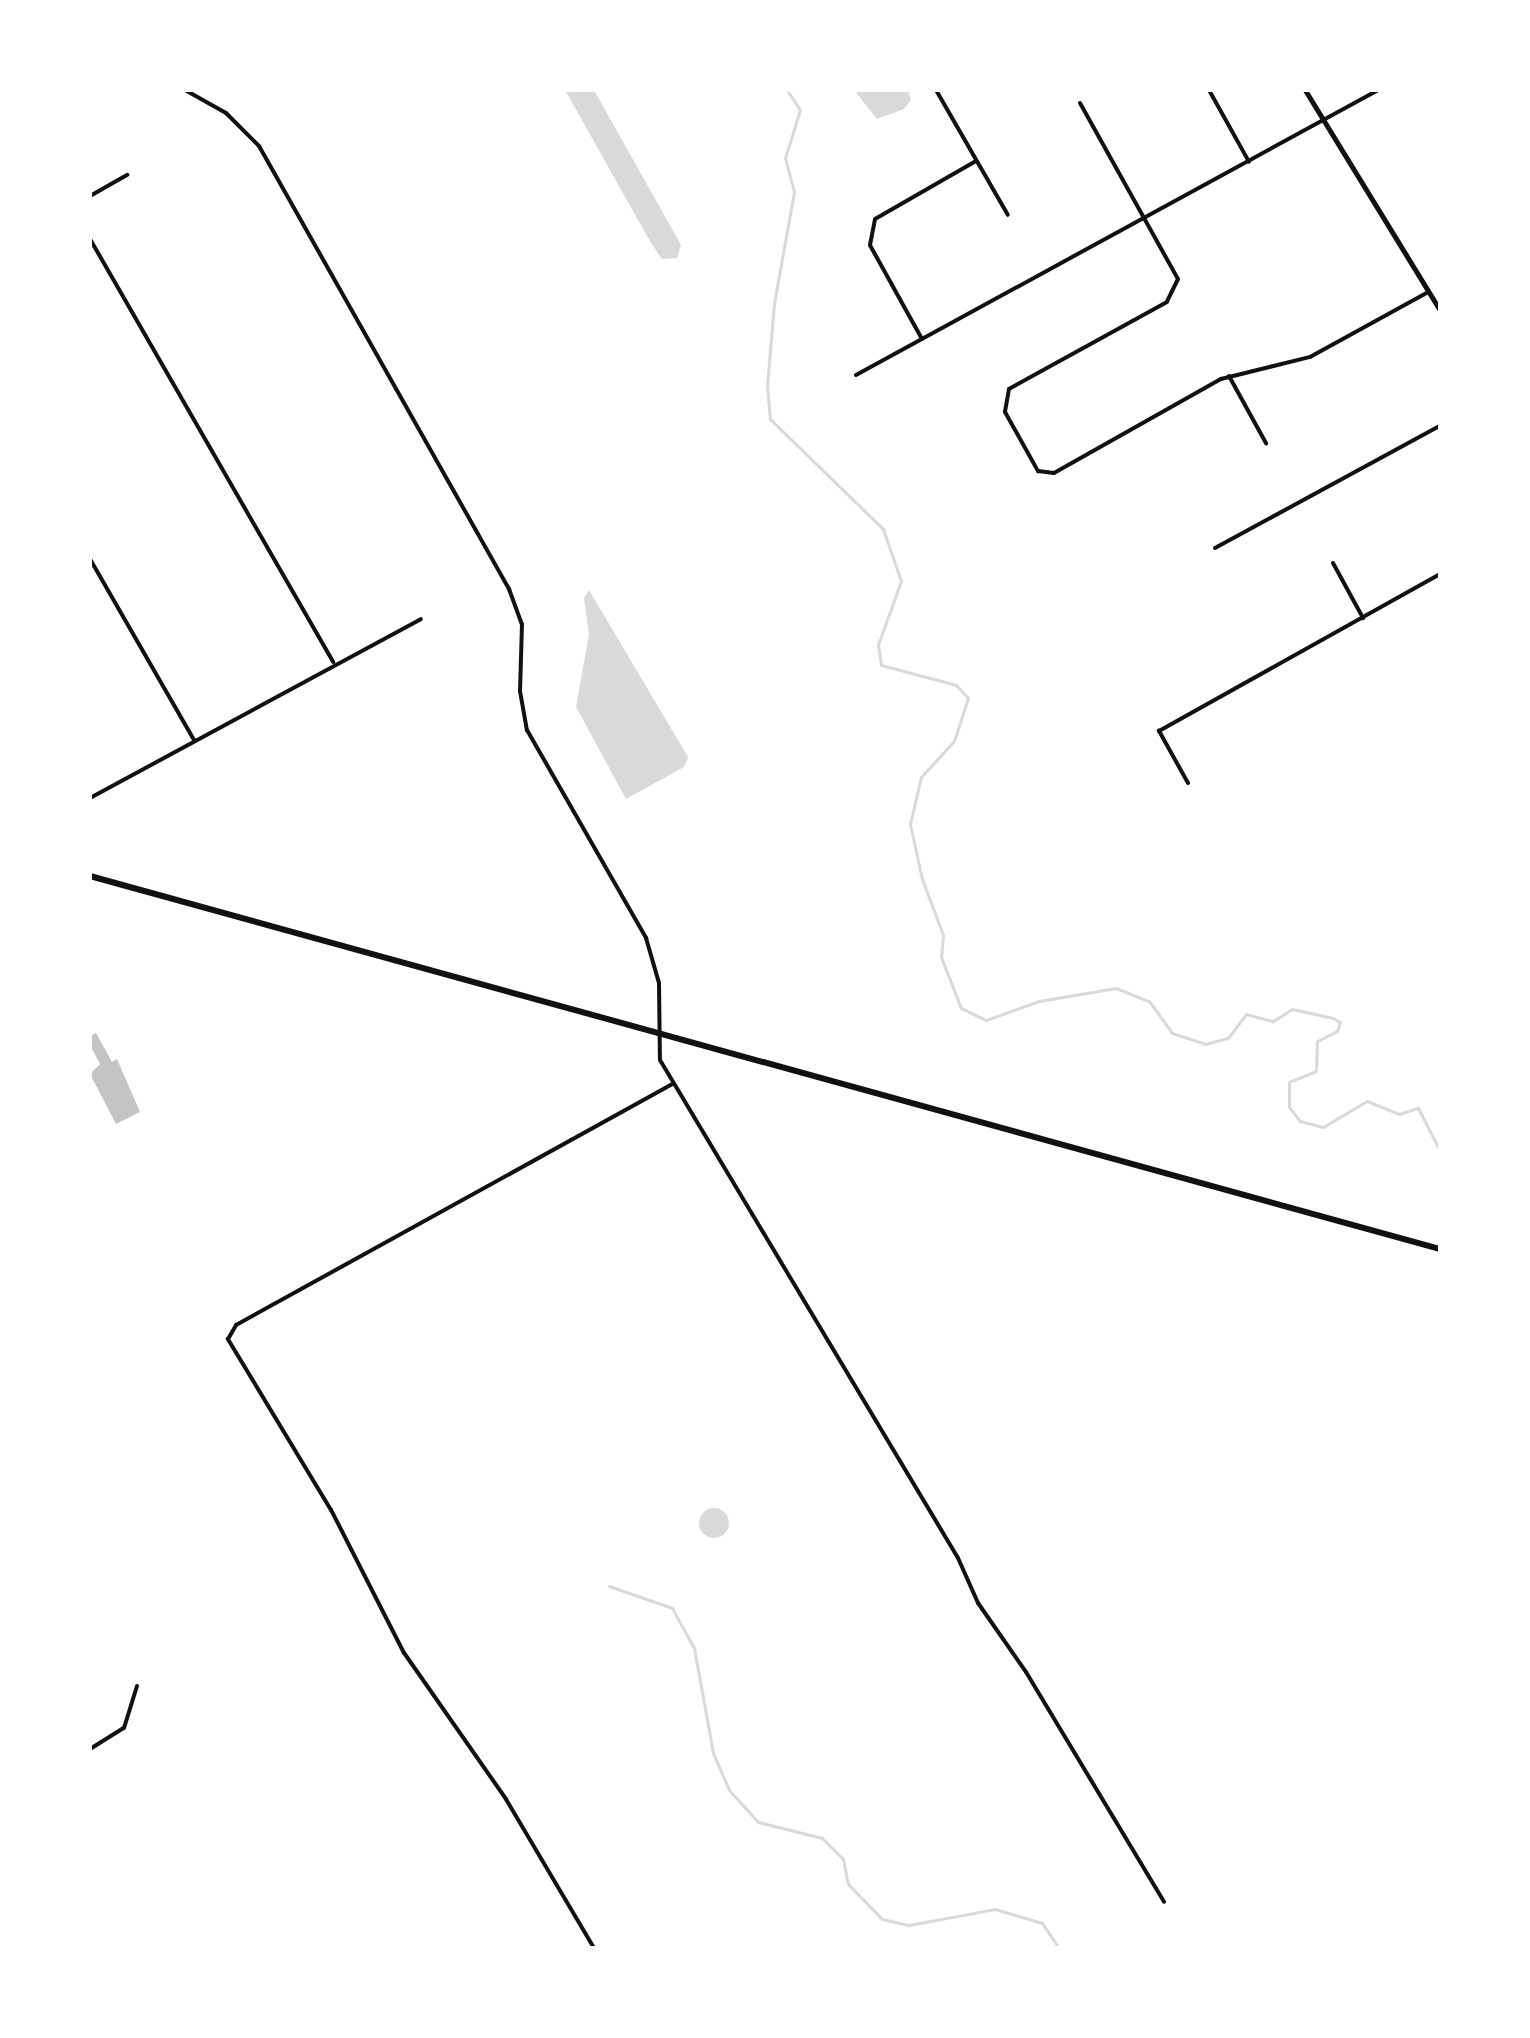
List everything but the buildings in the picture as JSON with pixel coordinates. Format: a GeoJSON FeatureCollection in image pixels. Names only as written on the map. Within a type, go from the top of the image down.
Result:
{"type":"FeatureCollection","features":[{"type":"Feature","properties":{"kind":"main road"},"geometry":{"type":"LineString","coordinates":[[90,876],[1440,1249]]}},
{"type":"Feature","properties":{"kind":"street"},"geometry":{"type":"LineString","coordinates":[[185,90],[226,113],[259,146],[514,598],[522,624],[520,691],[527,730],[646,938],[659,983],[657,1054],[958,1558],[982,1611],[1026,1672],[1164,1902]]}},
{"type":"Feature","properties":{"kind":"street"},"geometry":{"type":"LineString","coordinates":[[936,90],[1008,215]]}},
{"type":"Feature","properties":{"kind":"street"},"geometry":{"type":"LineString","coordinates":[[1209,90],[1249,162]]}},
{"type":"Feature","properties":{"kind":"street"},"geometry":{"type":"LineString","coordinates":[[1305,90],[1440,310]]}},
{"type":"Feature","properties":{"kind":"street"},"geometry":{"type":"LineString","coordinates":[[856,375],[1145,220],[1378,90]]}},
{"type":"Feature","properties":{"kind":"street"},"geometry":{"type":"LineString","coordinates":[[1080,103],[1178,279],[1167,302],[1009,389],[1005,412],[1038,471],[1054,473],[1229,376],[1310,357],[1428,292]]}},
{"type":"Feature","properties":{"kind":"street"},"geometry":{"type":"LineString","coordinates":[[922,339],[870,245],[875,219],[976,161]]}},
{"type":"Feature","properties":{"kind":"street"},"geometry":{"type":"LineString","coordinates":[[90,196],[127,175]]}},
{"type":"Feature","properties":{"kind":"street"},"geometry":{"type":"LineString","coordinates":[[90,239],[333,662]]}},
{"type":"Feature","properties":{"kind":"street"},"geometry":{"type":"LineString","coordinates":[[1229,376],[1266,443]]}},
{"type":"Feature","properties":{"kind":"street"},"geometry":{"type":"LineString","coordinates":[[1215,548],[1440,426]]}},
{"type":"Feature","properties":{"kind":"street"},"geometry":{"type":"LineString","coordinates":[[90,559],[194,740]]}},
{"type":"Feature","properties":{"kind":"street"},"geometry":{"type":"LineString","coordinates":[[1333,563],[1363,618]]}},
{"type":"Feature","properties":{"kind":"street"},"geometry":{"type":"LineString","coordinates":[[1188,783],[1159,731],[1440,574]]}},
{"type":"Feature","properties":{"kind":"street"},"geometry":{"type":"LineString","coordinates":[[90,798],[333,662],[421,619]]}},
{"type":"Feature","properties":{"kind":"street"},"geometry":{"type":"LineString","coordinates":[[594,1948],[506,1799],[404,1653],[331,1510],[228,1339],[236,1325],[673,1084]]}},
{"type":"Feature","properties":{"kind":"street"},"geometry":{"type":"LineString","coordinates":[[90,1749],[124,1728],[137,1686]]}},
{"type":"Feature","properties":{"kind":"shaded area"},"geometry":{"type":"Polygon","coordinates":[[[565,90],[594,90],[681,245],[677,258],[662,259],[651,243],[565,90]]]}},
{"type":"Feature","properties":{"kind":"shaded area"},"geometry":{"type":"Polygon","coordinates":[[[854,90],[908,90],[911,100],[904,109],[877,119],[854,90]]]}},
{"type":"Feature","properties":{"kind":"shaded area"},"geometry":{"type":"Polygon","coordinates":[[[589,590],[688,757],[684,767],[626,799],[576,707],[589,634],[584,598],[589,590]]]}},
{"type":"Feature","properties":{"kind":"shaded area"},"geometry":{"type":"Polygon","coordinates":[[[714,1508],[725,1512],[729,1523],[725,1534],[714,1538],[703,1534],[699,1523],[703,1512],[714,1508]]]}},
{"type":"Feature","properties":{"kind":"waterway"},"geometry":{"type":"LineString","coordinates":[[787,90],[800,110],[785,158],[794,192],[774,303],[767,386],[770,419],[883,529],[901,581],[878,645],[881,665],[956,685],[968,698],[954,741],[921,777],[910,824],[922,879],[943,935],[941,957],[961,1008],[986,1020],[1039,1001],[1116,988],[1149,1001],[1172,1033],[1205,1044],[1228,1038],[1246,1014],[1273,1021],[1292,1009],[1333,1018],[1340,1022],[1337,1031],[1317,1041],[1316,1071],[1289,1082],[1289,1107],[1300,1121],[1323,1127],[1367,1101],[1399,1114],[1418,1108],[1440,1151]]}},
{"type":"Feature","properties":{"kind":"waterway"},"geometry":{"type":"LineString","coordinates":[[609,1586],[672,1608],[694,1648],[713,1753],[729,1790],[758,1822],[822,1838],[843,1859],[848,1884],[882,1919],[909,1925],[995,1909],[1042,1923],[1059,1948]]}}]}
